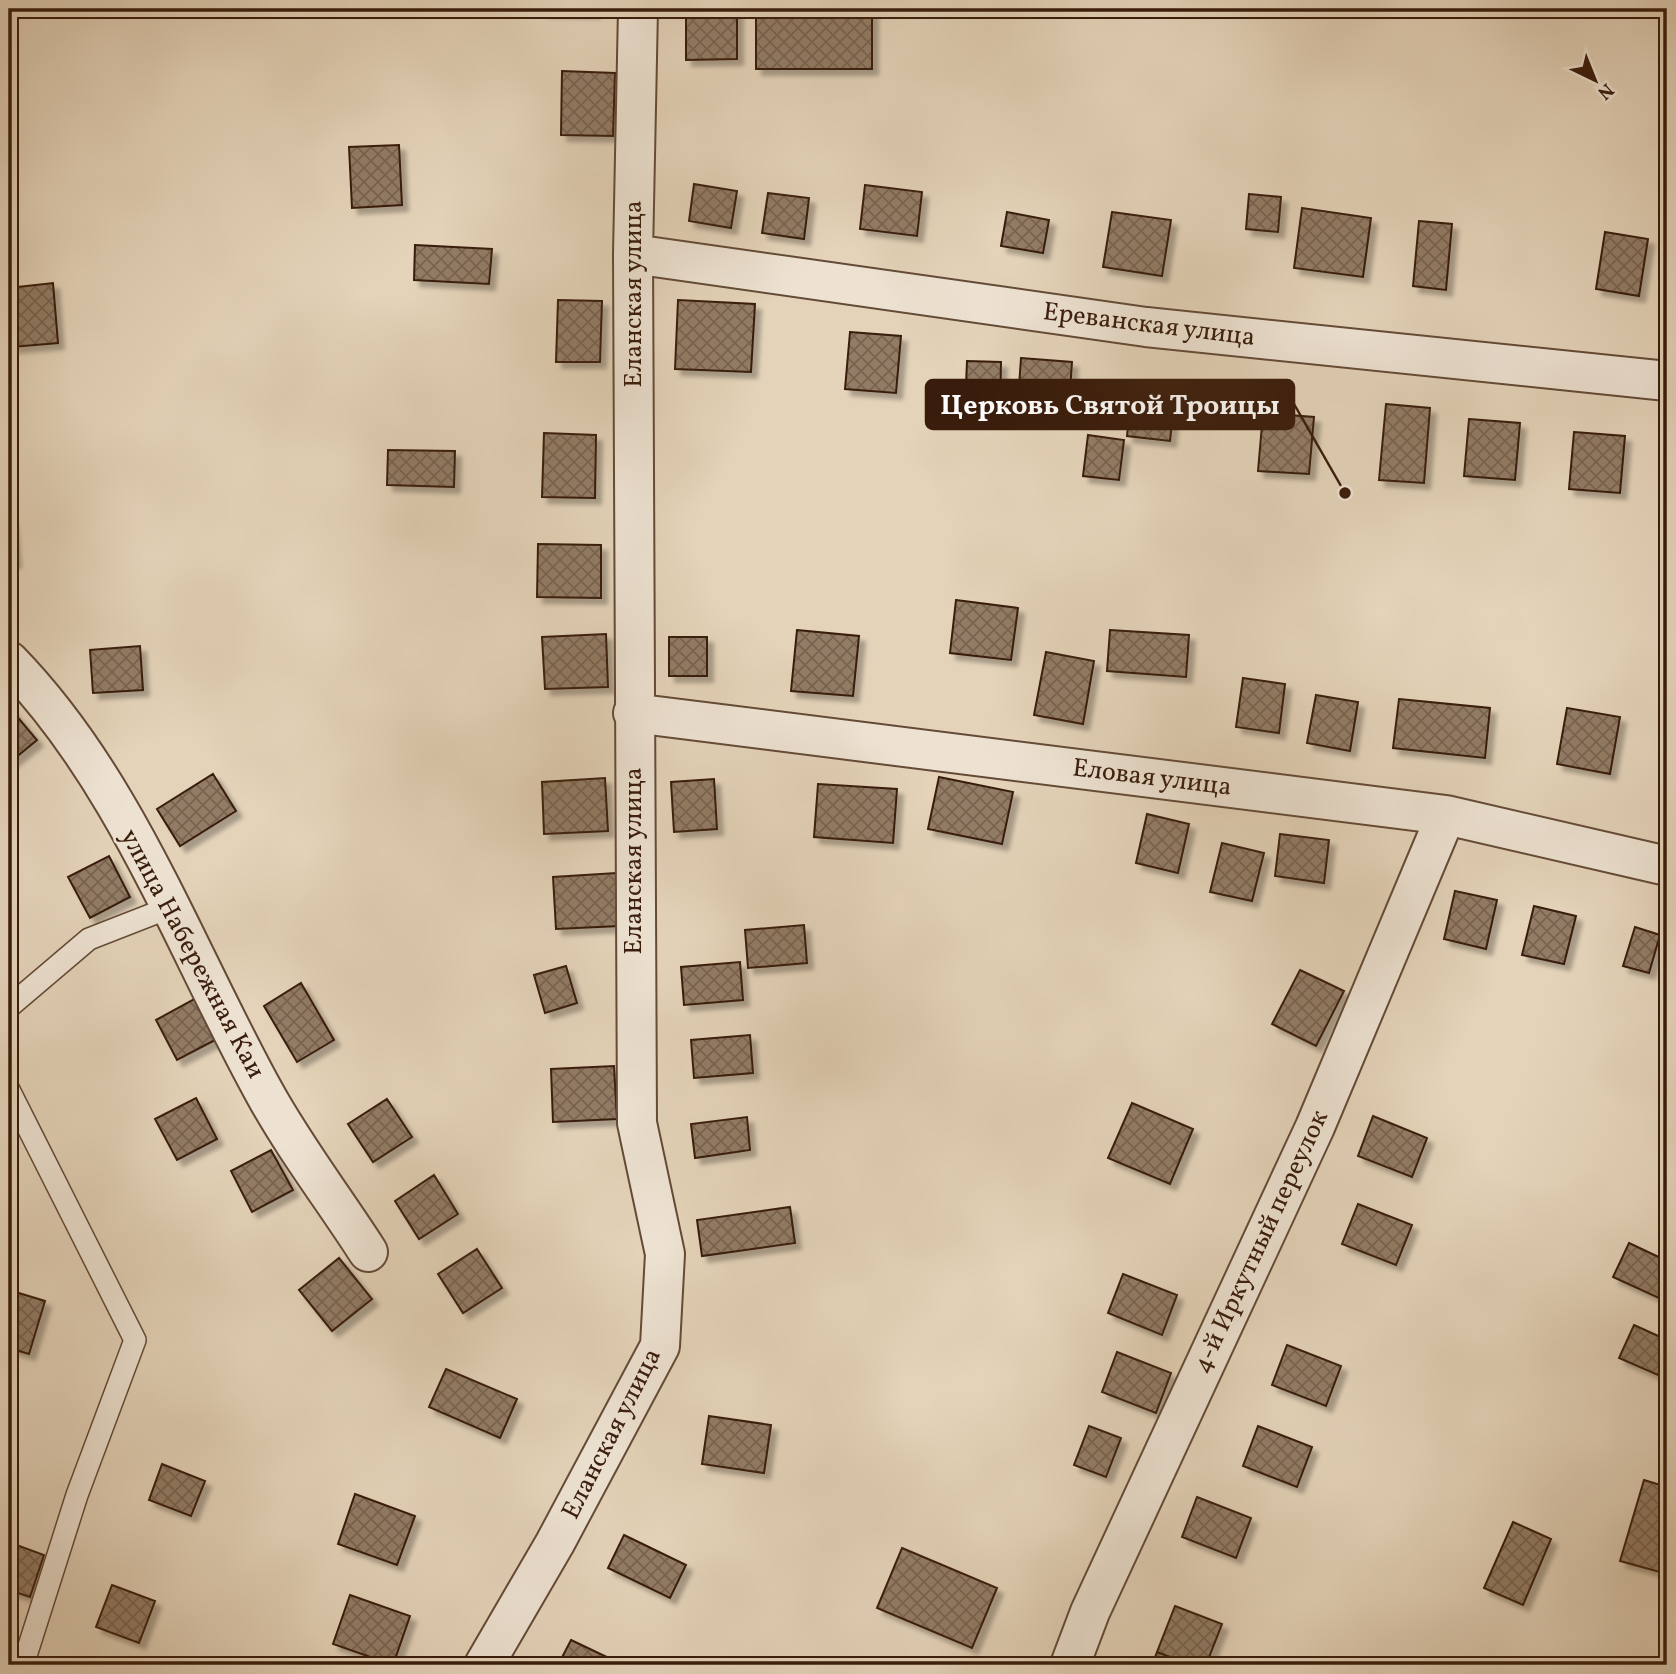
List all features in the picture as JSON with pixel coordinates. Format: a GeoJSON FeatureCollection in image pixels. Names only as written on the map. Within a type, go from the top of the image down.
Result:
{"type":"FeatureCollection","features":[{"type":"Feature","properties":{"kind":"street","name":"Еланская улица"},"geometry":{"type":"LineString","coordinates":[[484,1665],[555,1543],[660,1346],[665,1254],[637,1123],[633,713],[633,254],[638,9]]}},
{"type":"Feature","properties":{"kind":"street","name":"Ереванская улица"},"geometry":{"type":"LineString","coordinates":[[633,254],[1146,327],[1667,381]]}},
{"type":"Feature","properties":{"kind":"street","name":"улица Набережная Каи"},"geometry":{"type":"LineString","coordinates":[[9,661],[45,698],[107,794],[171,907],[265,1094],[368,1252]]}},
{"type":"Feature","properties":{"kind":"street","name":"Еловая улица"},"geometry":{"type":"LineString","coordinates":[[633,713],[1446,815],[1667,866]]}},
{"type":"Feature","properties":{"kind":"street","name":"4-й Иркутный переулок"},"geometry":{"type":"LineString","coordinates":[[1070,1665],[1090,1612],[1315,1127],[1446,815]]}},
{"type":"Feature","properties":{"kind":"lane"},"geometry":{"type":"LineString","coordinates":[[9,1007],[89,939],[171,907]]}},
{"type":"Feature","properties":{"kind":"lane"},"geometry":{"type":"LineString","coordinates":[[9,1090],[135,1340],[77,1494],[23,1665]]}},
{"type":"Feature","properties":{"kind":"building"},"geometry":{"type":"Polygon","coordinates":[[[594,9],[594,12],[541,11],[594,9]]]}},
{"type":"Feature","properties":{"kind":"building"},"geometry":{"type":"Polygon","coordinates":[[[686,9],[737,9],[737,59],[686,60],[686,9]]]}},
{"type":"Feature","properties":{"kind":"building"},"geometry":{"type":"Polygon","coordinates":[[[756,9],[872,9],[872,69],[756,69],[756,9]]]}},
{"type":"Feature","properties":{"kind":"building"},"geometry":{"type":"Polygon","coordinates":[[[562,71],[615,73],[613,136],[561,135],[562,71]]]}},
{"type":"Feature","properties":{"kind":"building"},"geometry":{"type":"Polygon","coordinates":[[[399,145],[402,205],[352,208],[349,147],[399,145]]]}},
{"type":"Feature","properties":{"kind":"building"},"geometry":{"type":"Polygon","coordinates":[[[694,184],[737,191],[731,228],[689,221],[694,184]]]}},
{"type":"Feature","properties":{"kind":"building"},"geometry":{"type":"Polygon","coordinates":[[[865,185],[922,192],[917,236],[860,229],[865,185]]]}},
{"type":"Feature","properties":{"kind":"building"},"geometry":{"type":"Polygon","coordinates":[[[768,193],[809,198],[804,239],[762,233],[768,193]]]}},
{"type":"Feature","properties":{"kind":"building"},"geometry":{"type":"Polygon","coordinates":[[[1249,194],[1281,197],[1278,232],[1246,229],[1249,194]]]}},
{"type":"Feature","properties":{"kind":"building"},"geometry":{"type":"Polygon","coordinates":[[[1302,208],[1371,218],[1363,277],[1294,268],[1302,208]]]}},
{"type":"Feature","properties":{"kind":"building"},"geometry":{"type":"Polygon","coordinates":[[[1007,212],[1049,220],[1043,253],[1001,246],[1007,212]]]}},
{"type":"Feature","properties":{"kind":"building"},"geometry":{"type":"Polygon","coordinates":[[[1112,212],[1171,220],[1162,276],[1103,267],[1112,212]]]}},
{"type":"Feature","properties":{"kind":"building"},"geometry":{"type":"Polygon","coordinates":[[[1419,221],[1452,224],[1446,290],[1413,286],[1419,221]]]}},
{"type":"Feature","properties":{"kind":"building"},"geometry":{"type":"Polygon","coordinates":[[[1605,232],[1648,239],[1639,296],[1596,289],[1605,232]]]}},
{"type":"Feature","properties":{"kind":"building"},"geometry":{"type":"Polygon","coordinates":[[[415,245],[492,249],[489,284],[414,280],[415,245]]]}},
{"type":"Feature","properties":{"kind":"building"},"geometry":{"type":"Polygon","coordinates":[[[53,283],[58,343],[12,347],[9,288],[53,283]]]}},
{"type":"Feature","properties":{"kind":"building"},"geometry":{"type":"Polygon","coordinates":[[[558,300],[602,301],[600,362],[556,362],[558,300]]]}},
{"type":"Feature","properties":{"kind":"building"},"geometry":{"type":"Polygon","coordinates":[[[678,300],[755,304],[751,372],[675,369],[678,300]]]}},
{"type":"Feature","properties":{"kind":"building"},"geometry":{"type":"Polygon","coordinates":[[[850,332],[901,336],[896,393],[845,389],[850,332]]]}},
{"type":"Feature","properties":{"kind":"building"},"geometry":{"type":"Polygon","coordinates":[[[1021,358],[1072,362],[1068,419],[1017,415],[1021,358]]]}},
{"type":"Feature","properties":{"kind":"building"},"geometry":{"type":"Polygon","coordinates":[[[967,361],[1001,362],[1000,411],[965,410],[967,361]]]}},
{"type":"Feature","properties":{"kind":"building"},"geometry":{"type":"Polygon","coordinates":[[[1386,404],[1430,408],[1424,483],[1379,480],[1386,404]]]}},
{"type":"Feature","properties":{"kind":"building"},"geometry":{"type":"Polygon","coordinates":[[[1130,406],[1173,411],[1170,441],[1127,436],[1130,406]]]}},
{"type":"Feature","properties":{"kind":"building"},"geometry":{"type":"Polygon","coordinates":[[[1263,413],[1314,417],[1309,474],[1258,471],[1263,413]]]}},
{"type":"Feature","properties":{"kind":"building"},"geometry":{"type":"Polygon","coordinates":[[[1469,419],[1520,423],[1515,480],[1464,476],[1469,419]]]}},
{"type":"Feature","properties":{"kind":"building"},"geometry":{"type":"Polygon","coordinates":[[[1574,432],[1625,436],[1620,493],[1569,489],[1574,432]]]}},
{"type":"Feature","properties":{"kind":"building"},"geometry":{"type":"Polygon","coordinates":[[[544,433],[596,435],[595,498],[542,497],[544,433]]]}},
{"type":"Feature","properties":{"kind":"building"},"geometry":{"type":"Polygon","coordinates":[[[1088,435],[1124,440],[1119,480],[1083,476],[1088,435]]]}},
{"type":"Feature","properties":{"kind":"building"},"geometry":{"type":"Polygon","coordinates":[[[388,450],[455,451],[454,487],[387,485],[388,450]]]}},
{"type":"Feature","properties":{"kind":"building"},"geometry":{"type":"Polygon","coordinates":[[[11,519],[15,562],[9,562],[11,519]]]}},
{"type":"Feature","properties":{"kind":"building"},"geometry":{"type":"Polygon","coordinates":[[[538,544],[601,545],[601,598],[537,597],[538,544]]]}},
{"type":"Feature","properties":{"kind":"building"},"geometry":{"type":"Polygon","coordinates":[[[956,600],[1018,608],[1011,660],[950,653],[956,600]]]}},
{"type":"Feature","properties":{"kind":"building"},"geometry":{"type":"Polygon","coordinates":[[[797,630],[859,636],[853,696],[791,691],[797,630]]]}},
{"type":"Feature","properties":{"kind":"building"},"geometry":{"type":"Polygon","coordinates":[[[1110,630],[1189,635],[1186,677],[1107,671],[1110,630]]]}},
{"type":"Feature","properties":{"kind":"building"},"geometry":{"type":"Polygon","coordinates":[[[606,634],[608,687],[545,689],[542,637],[606,634]]]}},
{"type":"Feature","properties":{"kind":"building"},"geometry":{"type":"Polygon","coordinates":[[[669,637],[707,637],[707,676],[669,676],[669,637]]]}},
{"type":"Feature","properties":{"kind":"building"},"geometry":{"type":"Polygon","coordinates":[[[140,646],[143,690],[93,693],[90,650],[140,646]]]}},
{"type":"Feature","properties":{"kind":"building"},"geometry":{"type":"Polygon","coordinates":[[[1046,652],[1094,661],[1083,724],[1034,715],[1046,652]]]}},
{"type":"Feature","properties":{"kind":"building"},"geometry":{"type":"Polygon","coordinates":[[[1243,678],[1285,684],[1279,733],[1236,727],[1243,678]]]}},
{"type":"Feature","properties":{"kind":"building"},"geometry":{"type":"Polygon","coordinates":[[[1316,695],[1358,702],[1350,751],[1307,743],[1316,695]]]}},
{"type":"Feature","properties":{"kind":"building"},"geometry":{"type":"Polygon","coordinates":[[[1399,699],[1490,708],[1485,758],[1393,748],[1399,699]]]}},
{"type":"Feature","properties":{"kind":"building"},"geometry":{"type":"Polygon","coordinates":[[[9,707],[37,740],[9,763],[9,707]]]}},
{"type":"Feature","properties":{"kind":"building"},"geometry":{"type":"Polygon","coordinates":[[[1567,708],[1620,717],[1610,774],[1557,764],[1567,708]]]}},
{"type":"Feature","properties":{"kind":"building"},"geometry":{"type":"Polygon","coordinates":[[[213,774],[236,811],[180,846],[157,809],[213,774]]]}},
{"type":"Feature","properties":{"kind":"building"},"geometry":{"type":"Polygon","coordinates":[[[939,777],[1013,792],[1002,844],[928,829],[939,777]]]}},
{"type":"Feature","properties":{"kind":"building"},"geometry":{"type":"Polygon","coordinates":[[[605,778],[608,831],[544,834],[542,782],[605,778]]]}},
{"type":"Feature","properties":{"kind":"building"},"geometry":{"type":"Polygon","coordinates":[[[714,779],[717,829],[674,832],[671,782],[714,779]]]}},
{"type":"Feature","properties":{"kind":"building"},"geometry":{"type":"Polygon","coordinates":[[[818,784],[897,789],[893,843],[814,837],[818,784]]]}},
{"type":"Feature","properties":{"kind":"building"},"geometry":{"type":"Polygon","coordinates":[[[1147,814],[1189,824],[1178,873],[1136,863],[1147,814]]]}},
{"type":"Feature","properties":{"kind":"building"},"geometry":{"type":"Polygon","coordinates":[[[1280,834],[1329,840],[1324,883],[1275,876],[1280,834]]]}},
{"type":"Feature","properties":{"kind":"building"},"geometry":{"type":"Polygon","coordinates":[[[1222,843],[1264,853],[1252,901],[1210,892],[1222,843]]]}},
{"type":"Feature","properties":{"kind":"building"},"geometry":{"type":"Polygon","coordinates":[[[109,856],[130,897],[90,918],[68,877],[109,856]]]}},
{"type":"Feature","properties":{"kind":"building"},"geometry":{"type":"Polygon","coordinates":[[[616,873],[619,926],[556,929],[553,877],[616,873]]]}},
{"type":"Feature","properties":{"kind":"building"},"geometry":{"type":"Polygon","coordinates":[[[1455,891],[1497,900],[1486,949],[1444,939],[1455,891]]]}},
{"type":"Feature","properties":{"kind":"building"},"geometry":{"type":"Polygon","coordinates":[[[1534,906],[1576,916],[1564,964],[1522,955],[1534,906]]]}},
{"type":"Feature","properties":{"kind":"building"},"geometry":{"type":"Polygon","coordinates":[[[804,925],[807,963],[748,968],[745,930],[804,925]]]}},
{"type":"Feature","properties":{"kind":"building"},"geometry":{"type":"Polygon","coordinates":[[[1635,927],[1660,935],[1649,973],[1623,966],[1635,927]]]}},
{"type":"Feature","properties":{"kind":"building"},"geometry":{"type":"Polygon","coordinates":[[[740,962],[743,1000],[684,1005],[681,967],[740,962]]]}},
{"type":"Feature","properties":{"kind":"building"},"geometry":{"type":"Polygon","coordinates":[[[566,966],[577,1003],[545,1013],[534,975],[566,966]]]}},
{"type":"Feature","properties":{"kind":"building"},"geometry":{"type":"Polygon","coordinates":[[[1300,970],[1344,991],[1316,1046],[1272,1024],[1300,970]]]}},
{"type":"Feature","properties":{"kind":"building"},"geometry":{"type":"Polygon","coordinates":[[[301,983],[334,1040],[297,1062],[264,1006],[301,983]]]}},
{"type":"Feature","properties":{"kind":"building"},"geometry":{"type":"Polygon","coordinates":[[[196,998],[217,1039],[177,1060],[156,1020],[196,998]]]}},
{"type":"Feature","properties":{"kind":"building"},"geometry":{"type":"Polygon","coordinates":[[[750,1035],[753,1073],[694,1078],[691,1040],[750,1035]]]}},
{"type":"Feature","properties":{"kind":"building"},"geometry":{"type":"Polygon","coordinates":[[[614,1066],[617,1119],[553,1122],[551,1069],[614,1066]]]}},
{"type":"Feature","properties":{"kind":"building"},"geometry":{"type":"Polygon","coordinates":[[[196,1098],[217,1139],[177,1160],[155,1119],[196,1098]]]}},
{"type":"Feature","properties":{"kind":"building"},"geometry":{"type":"Polygon","coordinates":[[[387,1099],[412,1137],[373,1162],[348,1124],[387,1099]]]}},
{"type":"Feature","properties":{"kind":"building"},"geometry":{"type":"Polygon","coordinates":[[[1132,1103],[1193,1129],[1170,1184],[1108,1158],[1132,1103]]]}},
{"type":"Feature","properties":{"kind":"building"},"geometry":{"type":"Polygon","coordinates":[[[1373,1116],[1427,1138],[1412,1177],[1358,1156],[1373,1116]]]}},
{"type":"Feature","properties":{"kind":"building"},"geometry":{"type":"Polygon","coordinates":[[[747,1117],[750,1150],[695,1158],[691,1124],[747,1117]]]}},
{"type":"Feature","properties":{"kind":"building"},"geometry":{"type":"Polygon","coordinates":[[[271,1150],[293,1190],[252,1212],[231,1171],[271,1150]]]}},
{"type":"Feature","properties":{"kind":"building"},"geometry":{"type":"Polygon","coordinates":[[[434,1175],[458,1214],[419,1239],[395,1201],[434,1175]]]}},
{"type":"Feature","properties":{"kind":"building"},"geometry":{"type":"Polygon","coordinates":[[[1358,1204],[1412,1225],[1396,1265],[1342,1244],[1358,1204]]]}},
{"type":"Feature","properties":{"kind":"building"},"geometry":{"type":"Polygon","coordinates":[[[790,1207],[795,1243],[702,1256],[697,1220],[790,1207]]]}},
{"type":"Feature","properties":{"kind":"building"},"geometry":{"type":"Polygon","coordinates":[[[1629,1243],[1667,1261],[1667,1285],[1661,1299],[1613,1277],[1629,1243]]]}},
{"type":"Feature","properties":{"kind":"building"},"geometry":{"type":"Polygon","coordinates":[[[477,1249],[502,1288],[463,1313],[438,1274],[477,1249]]]}},
{"type":"Feature","properties":{"kind":"building"},"geometry":{"type":"Polygon","coordinates":[[[339,1258],[372,1299],[332,1331],[299,1290],[339,1258]]]}},
{"type":"Feature","properties":{"kind":"building"},"geometry":{"type":"Polygon","coordinates":[[[1123,1274],[1177,1295],[1162,1335],[1108,1313],[1123,1274]]]}},
{"type":"Feature","properties":{"kind":"building"},"geometry":{"type":"Polygon","coordinates":[[[9,1290],[45,1301],[29,1354],[9,1348],[9,1290]]]}},
{"type":"Feature","properties":{"kind":"building"},"geometry":{"type":"Polygon","coordinates":[[[1634,1325],[1667,1340],[1667,1353],[1658,1375],[1619,1358],[1634,1325]]]}},
{"type":"Feature","properties":{"kind":"building"},"geometry":{"type":"Polygon","coordinates":[[[1287,1345],[1341,1366],[1326,1406],[1272,1385],[1287,1345]]]}},
{"type":"Feature","properties":{"kind":"building"},"geometry":{"type":"Polygon","coordinates":[[[1117,1352],[1171,1373],[1156,1413],[1102,1392],[1117,1352]]]}},
{"type":"Feature","properties":{"kind":"building"},"geometry":{"type":"Polygon","coordinates":[[[446,1369],[517,1399],[500,1438],[429,1407],[446,1369]]]}},
{"type":"Feature","properties":{"kind":"building"},"geometry":{"type":"Polygon","coordinates":[[[709,1416],[771,1425],[764,1473],[702,1464],[709,1416]]]}},
{"type":"Feature","properties":{"kind":"building"},"geometry":{"type":"Polygon","coordinates":[[[1089,1426],[1121,1438],[1106,1477],[1074,1465],[1089,1426]]]}},
{"type":"Feature","properties":{"kind":"building"},"geometry":{"type":"Polygon","coordinates":[[[1258,1426],[1312,1447],[1297,1487],[1243,1466],[1258,1426]]]}},
{"type":"Feature","properties":{"kind":"building"},"geometry":{"type":"Polygon","coordinates":[[[162,1464],[205,1481],[191,1516],[149,1500],[162,1464]]]}},
{"type":"Feature","properties":{"kind":"building"},"geometry":{"type":"Polygon","coordinates":[[[1644,1480],[1667,1487],[1667,1574],[1620,1561],[1644,1480]]]}},
{"type":"Feature","properties":{"kind":"building"},"geometry":{"type":"Polygon","coordinates":[[[355,1494],[415,1516],[397,1565],[338,1544],[355,1494]]]}},
{"type":"Feature","properties":{"kind":"building"},"geometry":{"type":"Polygon","coordinates":[[[1197,1497],[1251,1518],[1236,1558],[1182,1537],[1197,1497]]]}},
{"type":"Feature","properties":{"kind":"building"},"geometry":{"type":"Polygon","coordinates":[[[1513,1522],[1551,1539],[1523,1605],[1484,1588],[1513,1522]]]}},
{"type":"Feature","properties":{"kind":"building"},"geometry":{"type":"Polygon","coordinates":[[[624,1535],[686,1565],[670,1598],[608,1568],[624,1535]]]}},
{"type":"Feature","properties":{"kind":"building"},"geometry":{"type":"Polygon","coordinates":[[[11,1543],[44,1555],[30,1597],[9,1590],[11,1543]]]}},
{"type":"Feature","properties":{"kind":"building"},"geometry":{"type":"Polygon","coordinates":[[[902,1548],[997,1588],[972,1648],[877,1608],[902,1548]]]}},
{"type":"Feature","properties":{"kind":"building"},"geometry":{"type":"Polygon","coordinates":[[[112,1585],[155,1601],[139,1643],[96,1627],[112,1585]]]}},
{"type":"Feature","properties":{"kind":"building"},"geometry":{"type":"Polygon","coordinates":[[[350,1595],[410,1616],[393,1665],[333,1644],[350,1595]]]}},
{"type":"Feature","properties":{"kind":"building"},"geometry":{"type":"Polygon","coordinates":[[[1175,1606],[1222,1624],[1206,1665],[1191,1665],[1157,1652],[1175,1606]]]}},
{"type":"Feature","properties":{"kind":"building"},"geometry":{"type":"Polygon","coordinates":[[[571,1640],[611,1659],[608,1665],[558,1665],[571,1640]]]}},
{"type":"Feature","properties":{"kind":"building"},"geometry":{"type":"Polygon","coordinates":[[[1157,1652],[1191,1665],[1152,1665],[1157,1652]]]}},
{"type":"Feature","properties":{"kind":"place","name":"Церковь Святой Троицы"},"geometry":{"type":"Point","coordinates":[1345,493]}}]}
